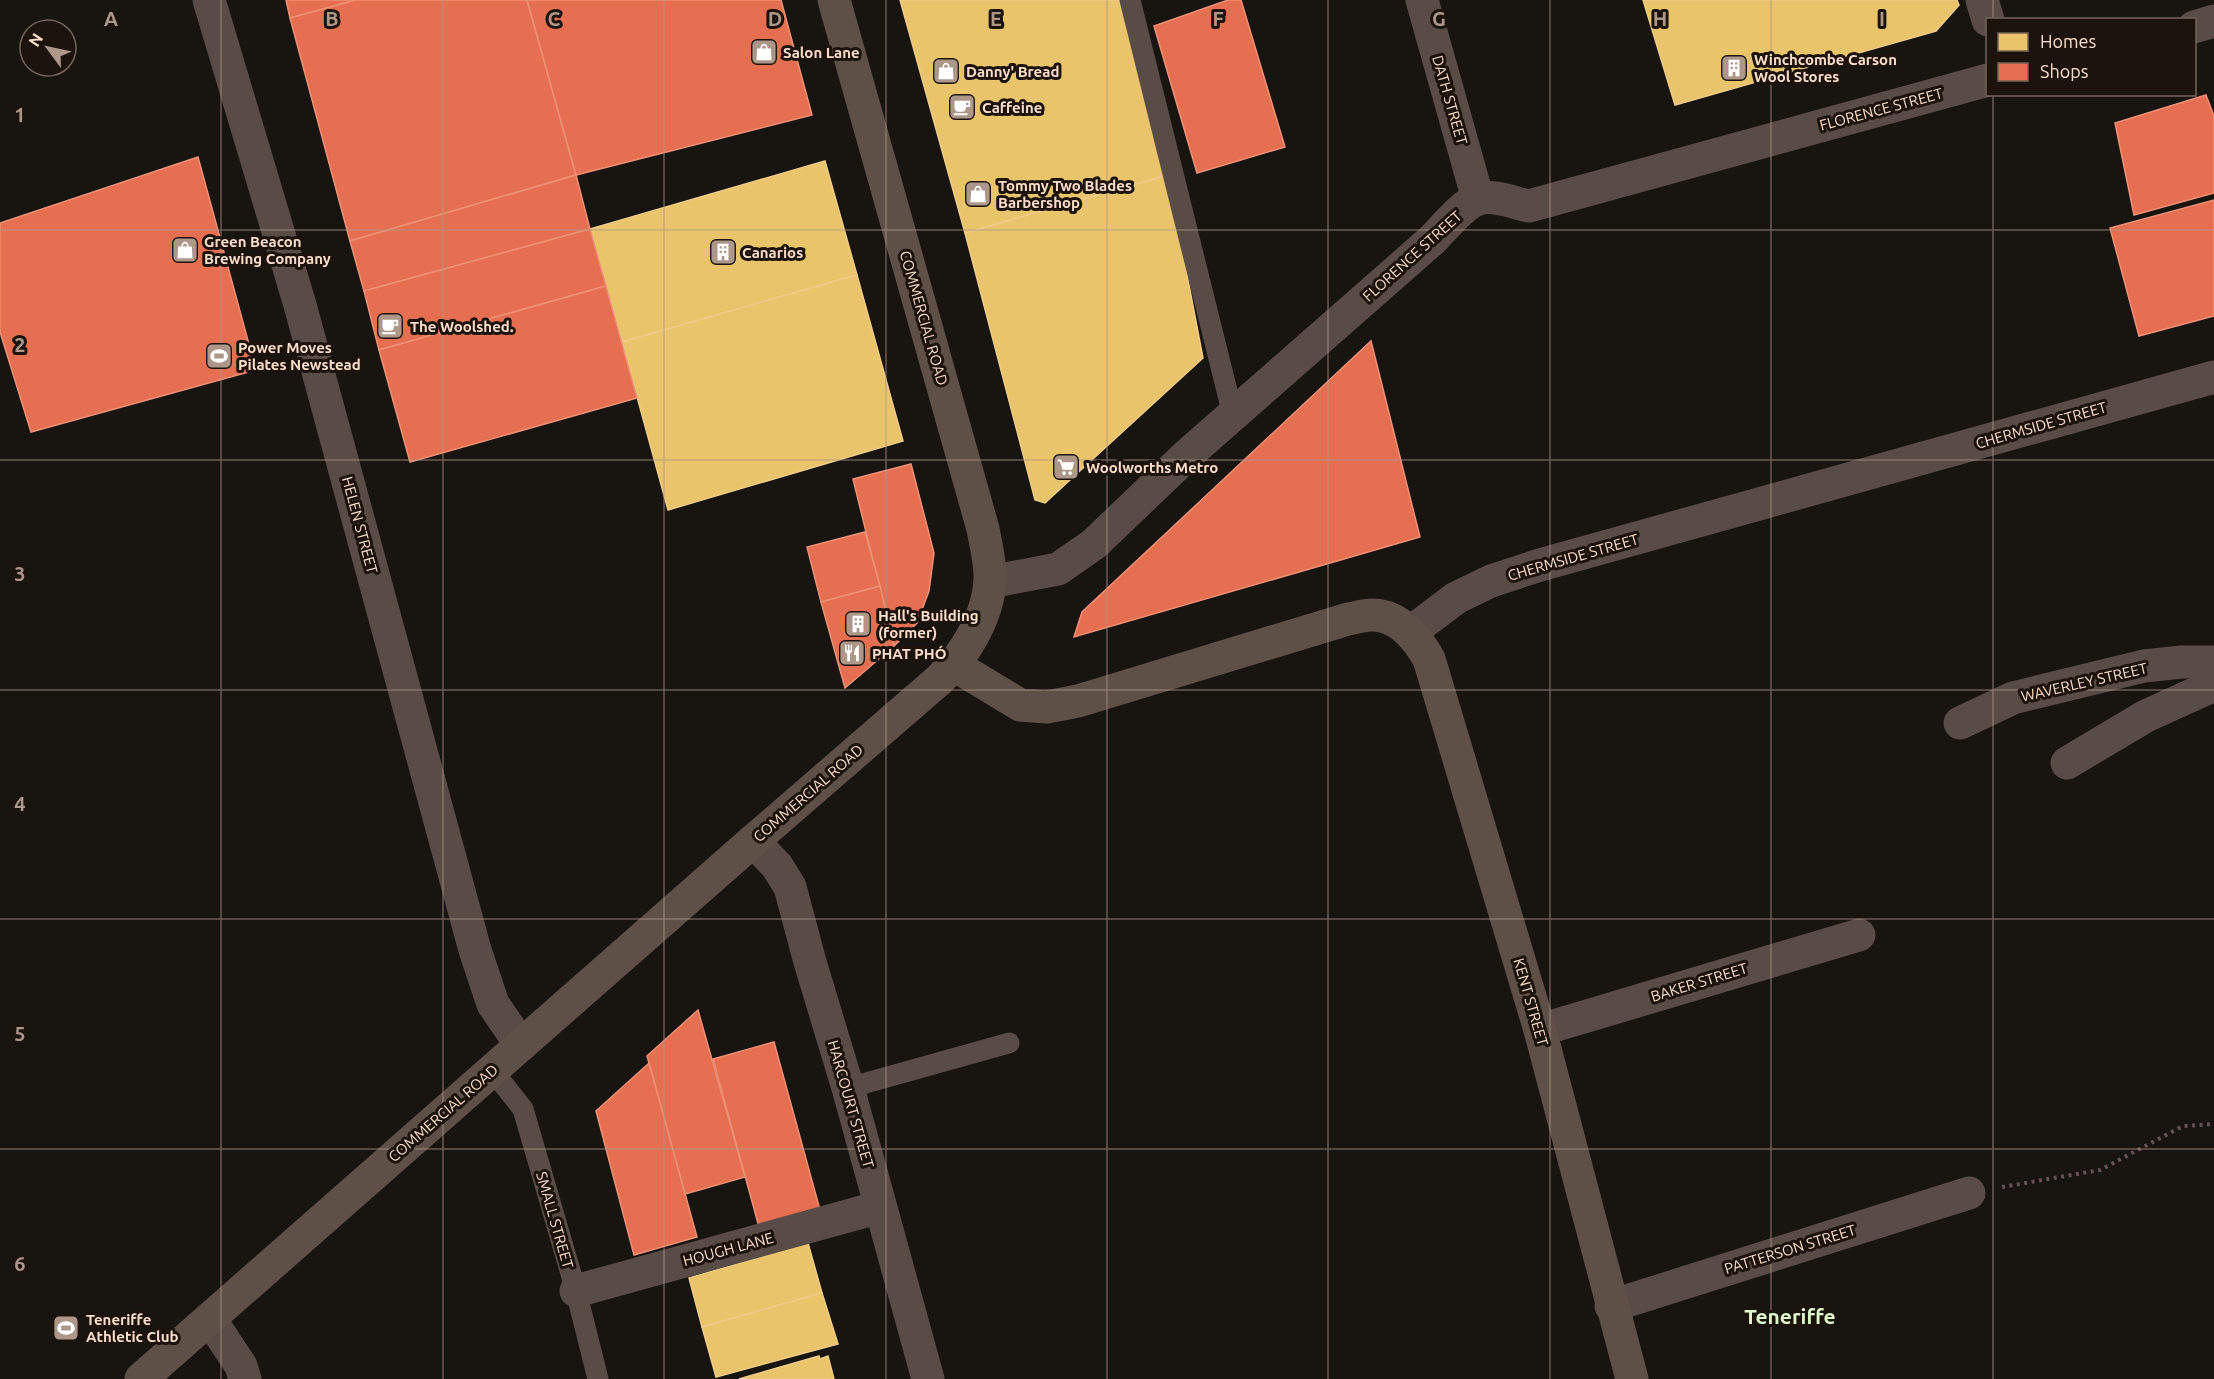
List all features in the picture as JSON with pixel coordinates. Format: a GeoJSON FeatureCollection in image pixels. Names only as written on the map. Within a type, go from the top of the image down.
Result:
{"type":"FeatureCollection","features":[{"type":"Feature","properties":{"kind":"street","name":"HELEN STREET"},"geometry":{"type":"LineString","coordinates":[[209,0],[300,305],[476,950],[493,1004],[521,1045]]}},
{"type":"Feature","properties":{"kind":"street","name":"COMMERCIAL ROAD"},"geometry":{"type":"LineString","coordinates":[[141,1379],[954,665],[981,618],[990,582],[983,529],[834,0]]}},
{"type":"Feature","properties":{"kind":"street","name":"DATH STREET"},"geometry":{"type":"LineString","coordinates":[[1422,0],[1478,199]]}},
{"type":"Feature","properties":{"kind":"street"},"geometry":{"type":"LineString","coordinates":[[1982,0],[1987,18]]}},
{"type":"Feature","properties":{"kind":"street"},"geometry":{"type":"LineString","coordinates":[[2196,26],[2214,21]]}},
{"type":"Feature","properties":{"kind":"street","name":"FLORENCE STREET"},"geometry":{"type":"LineString","coordinates":[[990,582],[1058,569],[1094,544],[1233,415],[1432,240],[1460,212],[1478,199],[1500,199],[1529,206],[1986,81]]}},
{"type":"Feature","properties":{"kind":"street","name":"CHERMSIDE STREET"},"geometry":{"type":"LineString","coordinates":[[1411,632],[1456,598],[1491,581],[1540,565],[2214,377]]}},
{"type":"Feature","properties":{"kind":"street"},"geometry":{"type":"LineString","coordinates":[[954,665],[1020,705],[1047,706],[1078,701],[1348,619],[1373,614],[1392,620],[1411,632]]}},
{"type":"Feature","properties":{"kind":"street","name":"KENT STREET"},"geometry":{"type":"LineString","coordinates":[[1411,632],[1429,658],[1539,1030],[1632,1379]]}},
{"type":"Feature","properties":{"kind":"street","name":"WAVERLEY STREET"},"geometry":{"type":"LineString","coordinates":[[1960,723],[2013,698],[2144,666],[2182,662],[2214,662]]}},
{"type":"Feature","properties":{"kind":"street"},"geometry":{"type":"LineString","coordinates":[[2067,764],[2146,716],[2214,685]]}},
{"type":"Feature","properties":{"kind":"street","name":"HARCOURT STREET"},"geometry":{"type":"LineString","coordinates":[[753,841],[777,866],[790,887],[928,1379]]}},
{"type":"Feature","properties":{"kind":"street","name":"BAKER STREET"},"geometry":{"type":"LineString","coordinates":[[1539,1030],[1859,935]]}},
{"type":"Feature","properties":{"kind":"street","name":"PATTERSON STREET"},"geometry":{"type":"LineString","coordinates":[[1611,1306],[1969,1193]]}},
{"type":"Feature","properties":{"kind":"street","name":"HOUGH LANE"},"geometry":{"type":"LineString","coordinates":[[576,1291],[880,1207]]}},
{"type":"Feature","properties":{"kind":"street"},"geometry":{"type":"LineString","coordinates":[[210,1319],[241,1366],[245,1379]]}},
{"type":"Feature","properties":{"kind":"lane"},"geometry":{"type":"LineString","coordinates":[[1130,0],[1233,415]]}},
{"type":"Feature","properties":{"kind":"lane"},"geometry":{"type":"LineString","coordinates":[[848,1088],[1009,1042]]}},
{"type":"Feature","properties":{"kind":"lane","name":"SMALL STREET"},"geometry":{"type":"LineString","coordinates":[[492,1070],[523,1109],[576,1291],[598,1379]]}},
{"type":"Feature","properties":{"kind":"path"},"geometry":{"type":"LineString","coordinates":[[1969,1193],[2100,1170],[2183,1126],[2214,1124]]}},
{"type":"Feature","properties":{"kind":"building: Homes"},"geometry":{"type":"Polygon","coordinates":[[[900,0],[1119,0],[1168,175],[965,233],[900,0]]]}},
{"type":"Feature","properties":{"kind":"building: Homes","name":"Winchcombe Carson Wool Stores"},"geometry":{"type":"Polygon","coordinates":[[[1643,0],[1957,0],[1959,5],[1936,31],[1675,105],[1643,0]]]}},
{"type":"Feature","properties":{"kind":"building: Homes","name":"Canarios"},"geometry":{"type":"Polygon","coordinates":[[[825,161],[857,275],[622,342],[590,229],[825,161]]]}},
{"type":"Feature","properties":{"kind":"building: Homes"},"geometry":{"type":"Polygon","coordinates":[[[1168,175],[1203,358],[1045,503],[1035,500],[965,233],[1168,175]]]}},
{"type":"Feature","properties":{"kind":"building: Homes"},"geometry":{"type":"Polygon","coordinates":[[[857,275],[903,441],[668,510],[622,342],[857,275]]]}},
{"type":"Feature","properties":{"kind":"building: Homes"},"geometry":{"type":"Polygon","coordinates":[[[808,1243],[822,1293],[702,1327],[689,1278],[808,1243]]]}},
{"type":"Feature","properties":{"kind":"building: Homes"},"geometry":{"type":"Polygon","coordinates":[[[822,1293],[838,1344],[716,1377],[702,1327],[822,1293]]]}},
{"type":"Feature","properties":{"kind":"building: Homes"},"geometry":{"type":"Polygon","coordinates":[[[819,1356],[820,1359],[828,1356],[834,1379],[739,1379],[819,1356]]]}},
{"type":"Feature","properties":{"kind":"building: Shops"},"geometry":{"type":"Polygon","coordinates":[[[286,0],[356,0],[290,18],[286,0]]]}},
{"type":"Feature","properties":{"kind":"building: Shops"},"geometry":{"type":"Polygon","coordinates":[[[356,0],[527,0],[576,175],[350,241],[290,18],[356,0]]]}},
{"type":"Feature","properties":{"kind":"building: Shops"},"geometry":{"type":"Polygon","coordinates":[[[527,0],[781,0],[812,115],[576,175],[527,0]]]}},
{"type":"Feature","properties":{"kind":"building: Shops"},"geometry":{"type":"Polygon","coordinates":[[[1228,0],[1241,0],[1285,147],[1197,173],[1154,26],[1228,0]]]}},
{"type":"Feature","properties":{"kind":"building: Shops"},"geometry":{"type":"Polygon","coordinates":[[[2206,95],[2214,116],[2214,193],[2134,215],[2115,123],[2206,95]]]}},
{"type":"Feature","properties":{"kind":"building: Shops"},"geometry":{"type":"Polygon","coordinates":[[[198,157],[256,370],[31,432],[0,332],[0,223],[198,157]]]}},
{"type":"Feature","properties":{"kind":"building: Shops"},"geometry":{"type":"Polygon","coordinates":[[[576,175],[590,229],[364,291],[350,241],[576,175]]]}},
{"type":"Feature","properties":{"kind":"building: Shops"},"geometry":{"type":"Polygon","coordinates":[[[2214,200],[2214,316],[2139,336],[2110,228],[2214,200]]]}},
{"type":"Feature","properties":{"kind":"building: Shops"},"geometry":{"type":"Polygon","coordinates":[[[590,229],[606,286],[379,350],[364,291],[590,229]]]}},
{"type":"Feature","properties":{"kind":"building: Shops"},"geometry":{"type":"Polygon","coordinates":[[[606,286],[637,398],[410,462],[379,350],[606,286]]]}},
{"type":"Feature","properties":{"kind":"building: Shops"},"geometry":{"type":"Polygon","coordinates":[[[1371,341],[1420,537],[1074,637],[1082,612],[1371,341]]]}},
{"type":"Feature","properties":{"kind":"building: Shops"},"geometry":{"type":"Polygon","coordinates":[[[911,464],[934,553],[929,591],[917,623],[894,646],[853,479],[911,464]]]}},
{"type":"Feature","properties":{"kind":"building: Shops"},"geometry":{"type":"Polygon","coordinates":[[[865,532],[880,586],[821,602],[807,547],[865,532]]]}},
{"type":"Feature","properties":{"kind":"building: Shops","name":"Hall's Building (former)"},"geometry":{"type":"Polygon","coordinates":[[[880,586],[894,646],[845,688],[821,602],[880,586]]]}},
{"type":"Feature","properties":{"kind":"building: Shops"},"geometry":{"type":"Polygon","coordinates":[[[698,1010],[745,1177],[685,1194],[647,1056],[698,1010]]]}},
{"type":"Feature","properties":{"kind":"building: Shops"},"geometry":{"type":"Polygon","coordinates":[[[774,1042],[820,1210],[759,1227],[713,1059],[774,1042]]]}},
{"type":"Feature","properties":{"kind":"building: Shops"},"geometry":{"type":"Polygon","coordinates":[[[649,1063],[697,1237],[634,1255],[596,1111],[649,1063]]]}},
{"type":"Feature","properties":{"kind":"place","name":"Salon Lane"},"geometry":{"type":"Point","coordinates":[764,52]}},
{"type":"Feature","properties":{"kind":"place","name":"Winchcombe Carson Wool Stores"},"geometry":{"type":"Point","coordinates":[1734,68]}},
{"type":"Feature","properties":{"kind":"place","name":"Danny' Bread"},"geometry":{"type":"Point","coordinates":[946,71]}},
{"type":"Feature","properties":{"kind":"place","name":"Caffeine"},"geometry":{"type":"Point","coordinates":[962,107]}},
{"type":"Feature","properties":{"kind":"place","name":"Tommy Two Blades Barbershop"},"geometry":{"type":"Point","coordinates":[978,194]}},
{"type":"Feature","properties":{"kind":"place","name":"Green Beacon Brewing Company"},"geometry":{"type":"Point","coordinates":[185,250]}},
{"type":"Feature","properties":{"kind":"place","name":"Canarios"},"geometry":{"type":"Point","coordinates":[723,252]}},
{"type":"Feature","properties":{"kind":"place","name":"The Woolshed."},"geometry":{"type":"Point","coordinates":[390,326]}},
{"type":"Feature","properties":{"kind":"place","name":"Power Moves Pilates Newstead"},"geometry":{"type":"Point","coordinates":[219,356]}},
{"type":"Feature","properties":{"kind":"place","name":"Woolworths Metro"},"geometry":{"type":"Point","coordinates":[1066,467]}},
{"type":"Feature","properties":{"kind":"place","name":"Hall's Building (former)"},"geometry":{"type":"Point","coordinates":[858,624]}},
{"type":"Feature","properties":{"kind":"place","name":"PHAT PHÓ"},"geometry":{"type":"Point","coordinates":[852,653]}},
{"type":"Feature","properties":{"kind":"place","name":"Teneriffe Athletic Club"},"geometry":{"type":"Point","coordinates":[66,1328]}},
{"type":"Feature","properties":{"kind":"district","name":"Teneriffe"},"geometry":{"type":"Point","coordinates":[1790,1316]}}]}
